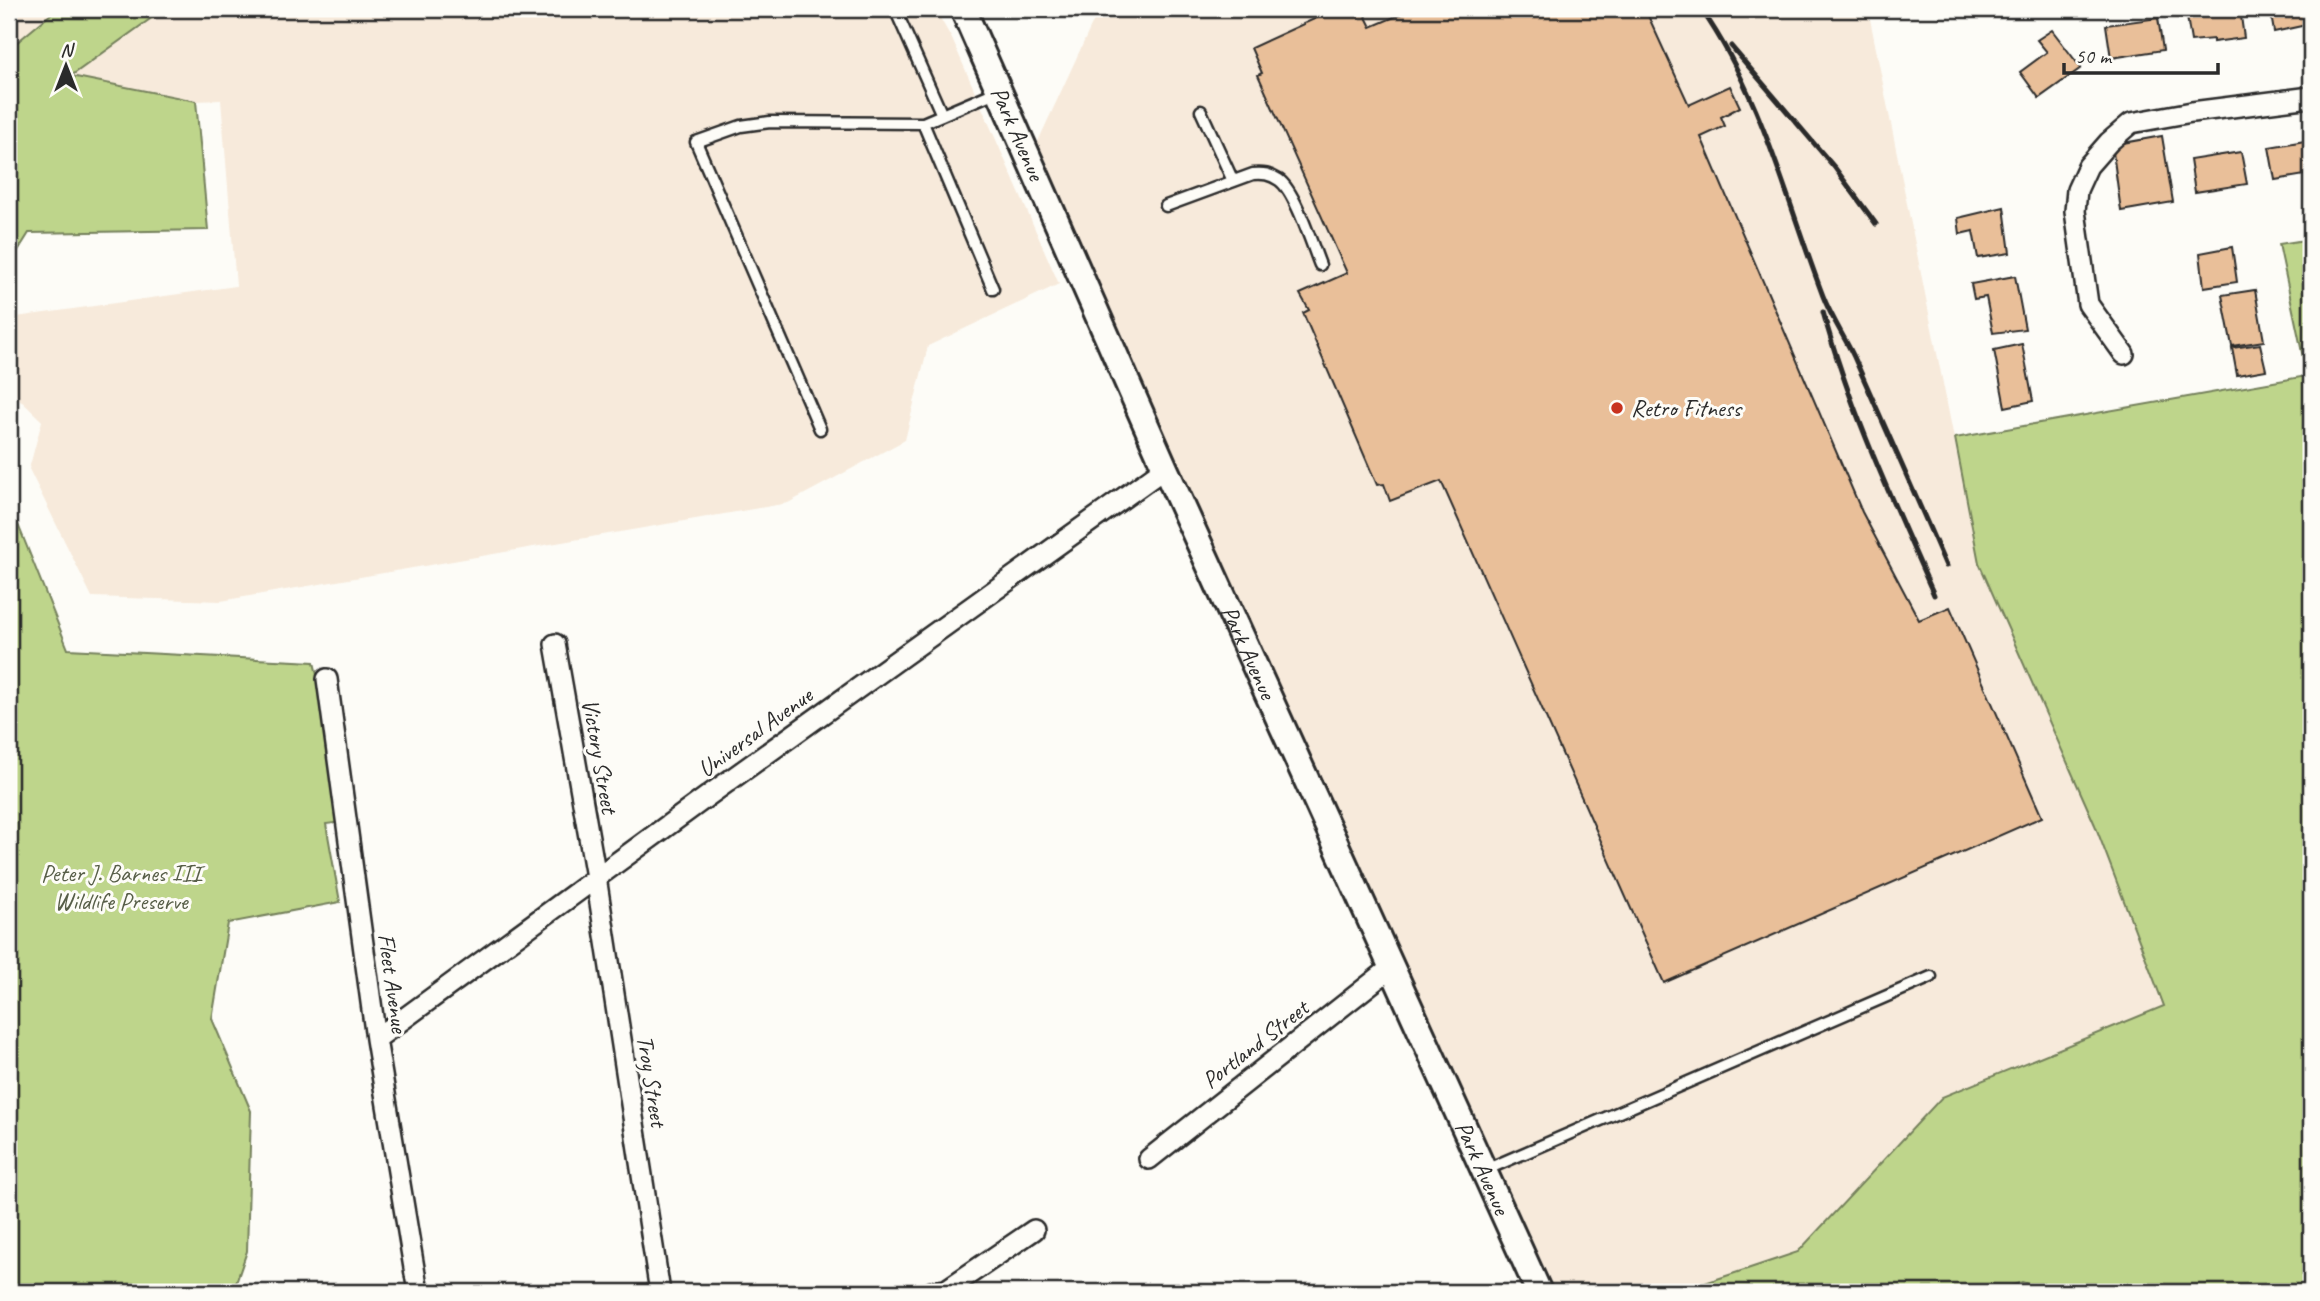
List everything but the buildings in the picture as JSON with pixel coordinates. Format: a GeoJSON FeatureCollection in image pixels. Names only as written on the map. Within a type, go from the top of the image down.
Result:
{"type":"FeatureCollection","features":[{"type":"Feature","properties":{"kind":"street","name":"Park Avenue"},"geometry":{"type":"LineString","coordinates":[[963,9],[1165,468],[1539,1292]]}},
{"type":"Feature","properties":{"kind":"street"},"geometry":{"type":"LineString","coordinates":[[2124,354],[2088,304],[2074,211],[2077,190],[2088,166],[2131,123],[2192,112],[2311,97]]}},
{"type":"Feature","properties":{"kind":"street","name":"Universal Avenue"},"geometry":{"type":"LineString","coordinates":[[376,1039],[596,877],[1165,468]]}},
{"type":"Feature","properties":{"kind":"street","name":"Victory Street"},"geometry":{"type":"LineString","coordinates":[[555,644],[596,877]]}},
{"type":"Feature","properties":{"kind":"street","name":"Fleet Avenue"},"geometry":{"type":"LineString","coordinates":[[327,679],[376,1039],[418,1292]]}},
{"type":"Feature","properties":{"kind":"street","name":"Troy Street"},"geometry":{"type":"LineString","coordinates":[[596,877],[660,1292]]}},
{"type":"Feature","properties":{"kind":"street","name":"Portland Street"},"geometry":{"type":"LineString","coordinates":[[1149,1160],[1392,967]]}},
{"type":"Feature","properties":{"kind":"street"},"geometry":{"type":"LineString","coordinates":[[932,1292],[946,1290],[1034,1230]]}},
{"type":"Feature","properties":{"kind":"lane"},"geometry":{"type":"LineString","coordinates":[[895,9],[942,115]]}},
{"type":"Feature","properties":{"kind":"lane"},"geometry":{"type":"LineString","coordinates":[[820,429],[696,142],[741,126],[770,122],[923,123],[998,91]]}},
{"type":"Feature","properties":{"kind":"lane"},"geometry":{"type":"LineString","coordinates":[[1201,111],[1233,181]]}},
{"type":"Feature","properties":{"kind":"lane"},"geometry":{"type":"LineString","coordinates":[[923,123],[993,289]]}},
{"type":"Feature","properties":{"kind":"lane"},"geometry":{"type":"LineString","coordinates":[[1166,206],[1253,174],[1265,173],[1281,181],[1291,193],[1320,265]]}},
{"type":"Feature","properties":{"kind":"lane"},"geometry":{"type":"LineString","coordinates":[[1483,1171],[1931,977]]}},
{"type":"Feature","properties":{"kind":"shaded area"},"geometry":{"type":"Polygon","coordinates":[[[9,9],[57,9],[9,49],[9,9]]]}},
{"type":"Feature","properties":{"kind":"shaded area"},"geometry":{"type":"Polygon","coordinates":[[[164,9],[935,9],[952,39],[1059,284],[928,346],[905,440],[788,503],[221,601],[92,597],[29,469],[42,421],[9,389],[9,318],[236,286],[221,100],[196,101],[70,76],[164,9]]]}},
{"type":"Feature","properties":{"kind":"shaded area"},"geometry":{"type":"Polygon","coordinates":[[[1099,9],[1868,9],[1979,563],[2095,825],[2164,1006],[1942,1097],[1798,1252],[1678,1292],[1539,1292],[1029,161],[1099,9]]]}},
{"type":"Feature","properties":{"kind":"green space"},"geometry":{"type":"Polygon","coordinates":[[[57,9],[164,9],[71,76],[196,101],[208,230],[29,233],[9,265],[9,49],[57,9]]]}},
{"type":"Feature","properties":{"kind":"green space"},"geometry":{"type":"Polygon","coordinates":[[[2311,239],[2311,1292],[2053,1292],[2022,1282],[1994,1292],[1678,1292],[1798,1252],[1942,1097],[2164,1006],[2095,825],[1979,563],[1955,438],[2307,376],[2279,244],[2311,239]]]}},
{"type":"Feature","properties":{"kind":"green space","name":"Peter J. Barnes III Wildlife Preserve"},"geometry":{"type":"Polygon","coordinates":[[[9,502],[68,649],[314,662],[351,821],[326,824],[340,902],[228,923],[212,1019],[251,1111],[247,1251],[233,1292],[9,1292],[9,502]]]}},
{"type":"Feature","properties":{"kind":"railway"},"geometry":{"type":"LineString","coordinates":[[1701,9],[1722,42],[1756,112],[1826,304],[1854,357],[1946,566]]}},
{"type":"Feature","properties":{"kind":"railway"},"geometry":{"type":"LineString","coordinates":[[1731,46],[1835,168],[1876,224]]}},
{"type":"Feature","properties":{"kind":"railway"},"geometry":{"type":"LineString","coordinates":[[1823,312],[1859,420],[1934,595]]}},
{"type":"Feature","properties":{"kind":"place","name":"Retro Fitness"},"geometry":{"type":"Point","coordinates":[1617,408]}}]}
